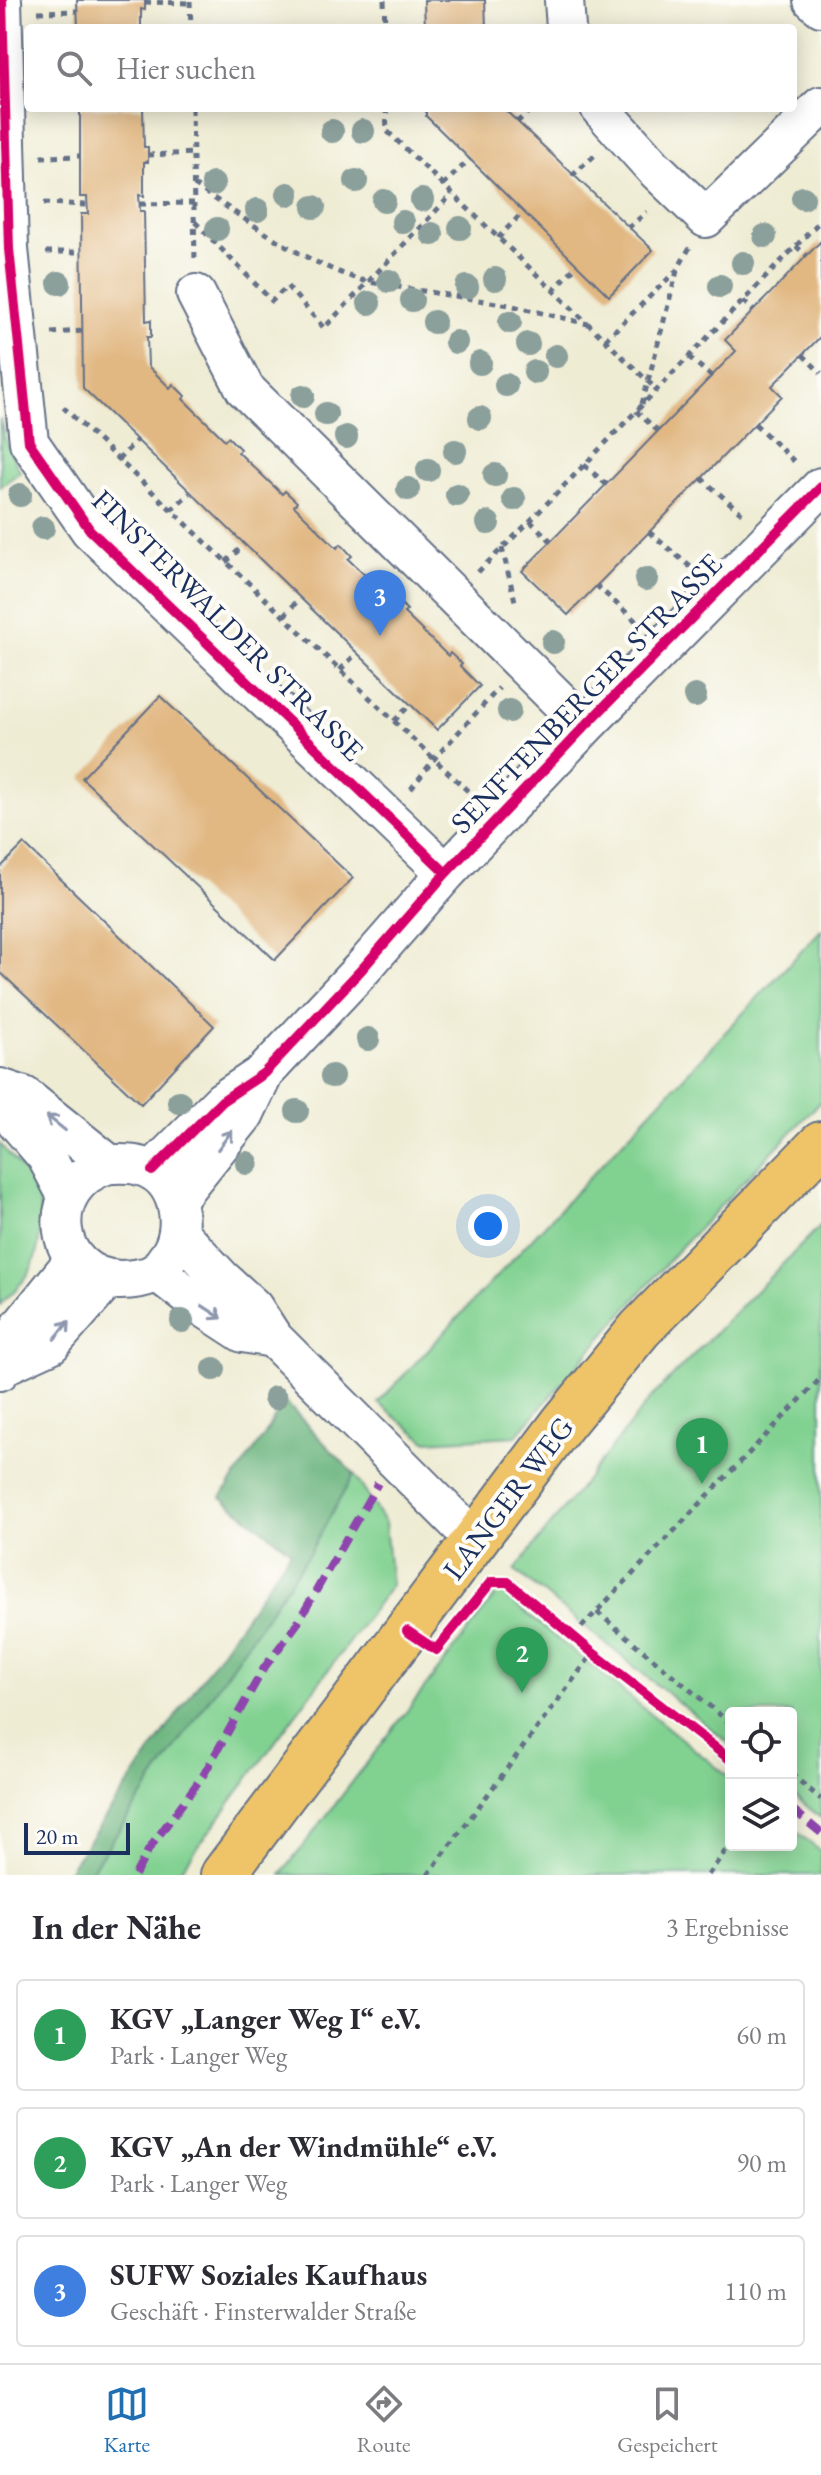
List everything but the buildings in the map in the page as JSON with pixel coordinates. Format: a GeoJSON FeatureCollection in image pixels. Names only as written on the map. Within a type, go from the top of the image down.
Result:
{"type":"FeatureCollection","features":[{"type":"Feature","properties":{"kind":"main road","name":"LANGER WEG"},"geometry":{"type":"LineString","coordinates":[[223,1875],[563,1423],[640,1329],[821,1144]]}},
{"type":"Feature","properties":{"kind":"street","name":"FINSTERWALDER STRASSE"},"geometry":{"type":"LineString","coordinates":[[2,0],[2,100],[29,442],[90,530],[446,873]]}},
{"type":"Feature","properties":{"kind":"street"},"geometry":{"type":"LineString","coordinates":[[564,0],[566,24]]}},
{"type":"Feature","properties":{"kind":"street"},"geometry":{"type":"LineString","coordinates":[[813,0],[821,7]]}},
{"type":"Feature","properties":{"kind":"street"},"geometry":{"type":"LineString","coordinates":[[603,126],[654,168],[706,218],[821,106]]}},
{"type":"Feature","properties":{"kind":"street"},"geometry":{"type":"LineString","coordinates":[[196,294],[245,389],[585,726]]}},
{"type":"Feature","properties":{"kind":"street","name":"SENFTENBERGER STRASSE"},"geometry":{"type":"LineString","coordinates":[[152,1171],[222,1101],[264,1073],[362,969],[446,873],[769,537],[810,476]]}},
{"type":"Feature","properties":{"kind":"street","name":"SENFTENBERGER STRASSE"},"geometry":{"type":"LineString","coordinates":[[157,1272],[173,1250],[177,1216],[213,1156],[244,1115],[264,1073]]}},
{"type":"Feature","properties":{"kind":"street"},"geometry":{"type":"LineString","coordinates":[[0,1091],[24,1096],[109,1164]]}},
{"type":"Feature","properties":{"kind":"street"},"geometry":{"type":"LineString","coordinates":[[0,1091],[9,1113],[46,1156],[67,1196]]}},
{"type":"Feature","properties":{"kind":"street"},"geometry":{"type":"LineString","coordinates":[[273,1338],[243,1333],[157,1272],[128,1280],[108,1279],[94,1274],[75,1259],[67,1246],[61,1222],[67,1196],[77,1181],[95,1168],[109,1164],[140,1165],[152,1171],[166,1184],[177,1216],[221,1278],[253,1307],[273,1338],[476,1541]]}},
{"type":"Feature","properties":{"kind":"street"},"geometry":{"type":"LineString","coordinates":[[2,1368],[21,1326],[75,1259]]}},
{"type":"Feature","properties":{"kind":"street"},"geometry":{"type":"LineString","coordinates":[[2,1368],[51,1344],[108,1279]]}},
{"type":"Feature","properties":{"kind":"path"},"geometry":{"type":"LineString","coordinates":[[384,0],[385,24]]}},
{"type":"Feature","properties":{"kind":"path"},"geometry":{"type":"LineString","coordinates":[[145,2],[190,1],[191,24]]}},
{"type":"Feature","properties":{"kind":"path"},"geometry":{"type":"LineString","coordinates":[[38,12],[77,11]]}},
{"type":"Feature","properties":{"kind":"path"},"geometry":{"type":"LineString","coordinates":[[192,112],[196,294]]}},
{"type":"Feature","properties":{"kind":"path"},"geometry":{"type":"LineString","coordinates":[[386,112],[387,131],[657,390]]}},
{"type":"Feature","properties":{"kind":"path"},"geometry":{"type":"LineString","coordinates":[[517,122],[528,112]]}},
{"type":"Feature","properties":{"kind":"path"},"geometry":{"type":"LineString","coordinates":[[572,176],[603,126]]}},
{"type":"Feature","properties":{"kind":"path"},"geometry":{"type":"LineString","coordinates":[[148,155],[193,153]]}},
{"type":"Feature","properties":{"kind":"path"},"geometry":{"type":"LineString","coordinates":[[39,157],[80,156]]}},
{"type":"Feature","properties":{"kind":"path"},"geometry":{"type":"LineString","coordinates":[[443,185],[470,159]]}},
{"type":"Feature","properties":{"kind":"path"},"geometry":{"type":"LineString","coordinates":[[194,185],[303,257],[347,276],[509,305],[588,324]]}},
{"type":"Feature","properties":{"kind":"path"},"geometry":{"type":"LineString","coordinates":[[195,222],[272,301],[287,286],[324,328],[452,194]]}},
{"type":"Feature","properties":{"kind":"path"},"geometry":{"type":"LineString","coordinates":[[40,203],[87,205]]}},
{"type":"Feature","properties":{"kind":"path"},"geometry":{"type":"LineString","coordinates":[[140,204],[194,203]]}},
{"type":"Feature","properties":{"kind":"path"},"geometry":{"type":"LineString","coordinates":[[628,228],[649,210]]}},
{"type":"Feature","properties":{"kind":"path"},"geometry":{"type":"LineString","coordinates":[[498,238],[523,212]]}},
{"type":"Feature","properties":{"kind":"path"},"geometry":{"type":"LineString","coordinates":[[642,405],[677,270],[706,218]]}},
{"type":"Feature","properties":{"kind":"path"},"geometry":{"type":"LineString","coordinates":[[453,597],[821,220]]}},
{"type":"Feature","properties":{"kind":"path"},"geometry":{"type":"LineString","coordinates":[[796,246],[807,256]]}},
{"type":"Feature","properties":{"kind":"path"},"geometry":{"type":"LineString","coordinates":[[16,250],[81,252]]}},
{"type":"Feature","properties":{"kind":"path"},"geometry":{"type":"LineString","coordinates":[[553,291],[577,265]]}},
{"type":"Feature","properties":{"kind":"path"},"geometry":{"type":"LineString","coordinates":[[605,340],[677,270]]}},
{"type":"Feature","properties":{"kind":"path"},"geometry":{"type":"LineString","coordinates":[[743,301],[754,311]]}},
{"type":"Feature","properties":{"kind":"path"},"geometry":{"type":"LineString","coordinates":[[41,334],[83,331]]}},
{"type":"Feature","properties":{"kind":"path"},"geometry":{"type":"LineString","coordinates":[[803,355],[821,373]]}},
{"type":"Feature","properties":{"kind":"path"},"geometry":{"type":"LineString","coordinates":[[689,357],[711,376]]}},
{"type":"Feature","properties":{"kind":"path"},"geometry":{"type":"LineString","coordinates":[[53,398],[476,799]]}},
{"type":"Feature","properties":{"kind":"path"},"geometry":{"type":"LineString","coordinates":[[636,411],[658,431]]}},
{"type":"Feature","properties":{"kind":"path"},"geometry":{"type":"LineString","coordinates":[[755,424],[810,476]]}},
{"type":"Feature","properties":{"kind":"path"},"geometry":{"type":"LineString","coordinates":[[118,460],[137,440]]}},
{"type":"Feature","properties":{"kind":"path"},"geometry":{"type":"LineString","coordinates":[[584,465],[606,484]]}},
{"type":"Feature","properties":{"kind":"path"},"geometry":{"type":"LineString","coordinates":[[701,478],[769,537]]}},
{"type":"Feature","properties":{"kind":"path"},"geometry":{"type":"LineString","coordinates":[[171,510],[190,493]]}},
{"type":"Feature","properties":{"kind":"path"},"geometry":{"type":"LineString","coordinates":[[530,521],[551,541]]}},
{"type":"Feature","properties":{"kind":"path"},"geometry":{"type":"LineString","coordinates":[[649,532],[718,591]]}},
{"type":"Feature","properties":{"kind":"path"},"geometry":{"type":"LineString","coordinates":[[226,562],[245,544]]}},
{"type":"Feature","properties":{"kind":"path"},"geometry":{"type":"LineString","coordinates":[[596,585],[663,645]]}},
{"type":"Feature","properties":{"kind":"path"},"geometry":{"type":"LineString","coordinates":[[284,616],[299,599]]}},
{"type":"Feature","properties":{"kind":"path"},"geometry":{"type":"LineString","coordinates":[[340,670],[356,654]]}},
{"type":"Feature","properties":{"kind":"path"},"geometry":{"type":"LineString","coordinates":[[408,793],[434,759],[503,683]]}},
{"type":"Feature","properties":{"kind":"path"},"geometry":{"type":"LineString","coordinates":[[394,721],[411,704]]}},
{"type":"Feature","properties":{"kind":"path"},"geometry":{"type":"LineString","coordinates":[[573,1636],[821,1378]]}},
{"type":"Feature","properties":{"kind":"path"},"geometry":{"type":"LineString","coordinates":[[597,1612],[725,1719]]}},
{"type":"Feature","properties":{"kind":"path"},"geometry":{"type":"LineString","coordinates":[[428,1875],[593,1653]]}},
{"type":"Feature","properties":{"kind":"path"},"geometry":{"type":"LineString","coordinates":[[797,1779],[821,1799]]}},
{"type":"Feature","properties":{"kind":"path"},"geometry":{"type":"LineString","coordinates":[[708,1875],[725,1851]]}},
{"type":"Feature","properties":{"kind":"green space"},"geometry":{"type":"Polygon","coordinates":[[[0,418],[6,442],[20,472],[0,487],[0,418]]]}},
{"type":"Feature","properties":{"kind":"green space"},"geometry":{"type":"Polygon","coordinates":[[[821,930],[821,1101],[677,1251],[516,1436],[426,1441],[378,1403],[821,930]]]}},
{"type":"Feature","properties":{"kind":"green space"},"geometry":{"type":"Polygon","coordinates":[[[0,1144],[34,1187],[40,1223],[36,1256],[29,1273],[0,1305],[0,1144]]]}},
{"type":"Feature","properties":{"kind":"green space"},"geometry":{"type":"Polygon","coordinates":[[[821,1225],[821,1818],[797,1798],[797,1707],[725,1707],[725,1740],[515,1570],[651,1398],[821,1225]]]}},
{"type":"Feature","properties":{"kind":"green space"},"geometry":{"type":"Polygon","coordinates":[[[284,1401],[354,1474],[310,1552],[88,1875],[65,1875],[291,1551],[221,1497],[264,1436],[284,1401]]]}},
{"type":"Feature","properties":{"kind":"green space"},"geometry":{"type":"Polygon","coordinates":[[[354,1474],[385,1523],[391,1585],[177,1875],[88,1875],[310,1552],[354,1474]]]}},
{"type":"Feature","properties":{"kind":"green space"},"geometry":{"type":"Polygon","coordinates":[[[499,1591],[725,1774],[725,1851],[797,1851],[797,1832],[821,1852],[821,1875],[281,1875],[499,1591]]]}},
{"type":"Feature","properties":{"kind":"marked path"},"geometry":{"type":"LineString","coordinates":[[135,1875],[149,1849],[204,1774],[264,1668],[297,1624],[378,1483]]}},
{"type":"Feature","properties":{"kind":"marked path"},"geometry":{"type":"LineString","coordinates":[[797,1813],[821,1833]]}},
{"type":"Feature","properties":{"kind":"cycle path"},"geometry":{"type":"LineString","coordinates":[[2,0],[9,249],[29,442],[90,530],[446,873]]}},
{"type":"Feature","properties":{"kind":"cycle path"},"geometry":{"type":"LineString","coordinates":[[152,1171],[222,1101],[264,1073],[585,726],[821,487]]}},
{"type":"Feature","properties":{"kind":"cycle path"},"geometry":{"type":"LineString","coordinates":[[407,1631],[436,1650],[491,1582],[508,1582],[593,1653],[725,1755]]}},
{"type":"Feature","properties":{"kind":"place","name":"SUFW Soziales Kaufhaus"},"geometry":{"type":"Point","coordinates":[380,636]}},
{"type":"Feature","properties":{"kind":"place","name":"KGV „Langer Weg I“ e.V."},"geometry":{"type":"Point","coordinates":[702,1484]}},
{"type":"Feature","properties":{"kind":"place","name":"KGV „An der Windmühle“ e.V."},"geometry":{"type":"Point","coordinates":[522,1693]}}]}
